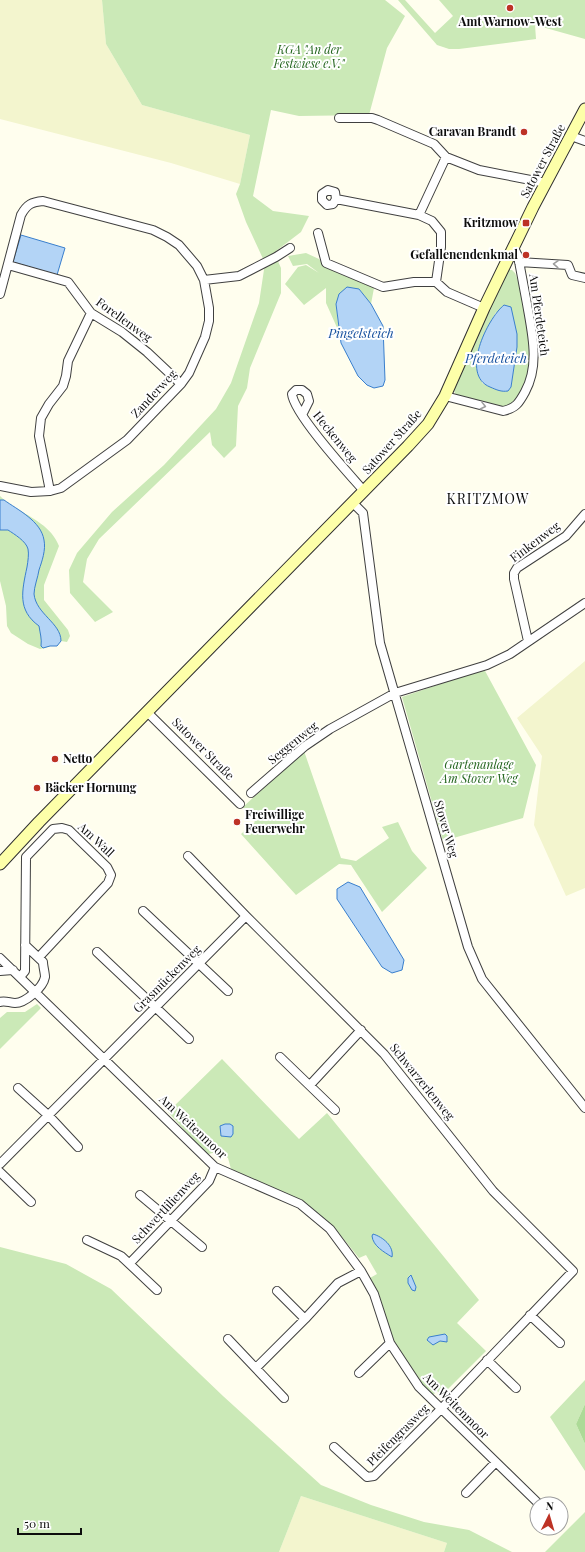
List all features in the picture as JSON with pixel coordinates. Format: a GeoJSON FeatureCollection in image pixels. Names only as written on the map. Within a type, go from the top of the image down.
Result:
{"type":"FeatureCollection","features":[{"type":"Feature","properties":{"kind":"main road","name":"Satower Straße"},"geometry":{"type":"LineString","coordinates":[[0,864],[353,503],[428,424],[445,396],[484,308],[585,108]]}},
{"type":"Feature","properties":{"kind":"street"},"geometry":{"type":"LineString","coordinates":[[339,118],[372,118],[434,144],[446,157],[479,170],[546,183]]}},
{"type":"Feature","properties":{"kind":"street"},"geometry":{"type":"LineString","coordinates":[[571,136],[585,141]]}},
{"type":"Feature","properties":{"kind":"street"},"geometry":{"type":"LineString","coordinates":[[419,215],[446,157]]}},
{"type":"Feature","properties":{"kind":"street"},"geometry":{"type":"LineString","coordinates":[[336,199],[419,215],[432,221],[441,232],[441,247],[436,282]]}},
{"type":"Feature","properties":{"kind":"street","name":"Zanderweg"},"geometry":{"type":"LineString","coordinates":[[0,294],[21,215],[25,208],[32,202],[43,201],[153,230],[179,245],[197,266],[204,280],[208,295],[209,321],[205,337],[189,373],[181,384],[127,440],[61,488],[50,491],[31,492],[0,486]]}},
{"type":"Feature","properties":{"kind":"street"},"geometry":{"type":"LineString","coordinates":[[318,233],[326,263],[383,286],[414,282],[436,282],[447,292],[484,308]]}},
{"type":"Feature","properties":{"kind":"street"},"geometry":{"type":"LineString","coordinates":[[204,280],[239,276],[290,248]]}},
{"type":"Feature","properties":{"kind":"street","name":"Am Pferdeteich"},"geometry":{"type":"LineString","coordinates":[[445,396],[503,411],[512,409],[520,402],[530,383],[533,365],[533,343],[518,256],[514,248]]}},
{"type":"Feature","properties":{"kind":"street"},"geometry":{"type":"LineString","coordinates":[[519,262],[568,265],[572,275],[585,278]]}},
{"type":"Feature","properties":{"kind":"street","name":"Forellenweg"},"geometry":{"type":"LineString","coordinates":[[8,265],[68,282],[91,313],[122,332],[147,352],[181,384]]}},
{"type":"Feature","properties":{"kind":"street"},"geometry":{"type":"LineString","coordinates":[[50,491],[39,436],[41,418],[49,404],[63,386],[68,361],[91,313]]}},
{"type":"Feature","properties":{"kind":"street","name":"Heckenweg"},"geometry":{"type":"LineString","coordinates":[[302,415],[318,437],[364,491]]}},
{"type":"Feature","properties":{"kind":"street","name":"Stover Weg"},"geometry":{"type":"LineString","coordinates":[[353,503],[363,513],[380,643],[468,947],[482,979],[585,1108]]}},
{"type":"Feature","properties":{"kind":"street","name":"Finkenweg"},"geometry":{"type":"LineString","coordinates":[[528,642],[514,573],[518,568],[566,536],[585,514]]}},
{"type":"Feature","properties":{"kind":"street"},"geometry":{"type":"LineString","coordinates":[[395,693],[487,664],[510,654],[585,603]]}},
{"type":"Feature","properties":{"kind":"street","name":"Seggenweg"},"geometry":{"type":"LineString","coordinates":[[251,793],[317,736],[395,693]]}},
{"type":"Feature","properties":{"kind":"street","name":"Satower Straße"},"geometry":{"type":"LineString","coordinates":[[147,712],[240,804]]}},
{"type":"Feature","properties":{"kind":"street","name":"Am Wall"},"geometry":{"type":"LineString","coordinates":[[20,977],[25,971],[26,857],[53,829],[62,828],[69,830],[107,867],[111,875],[108,883],[39,957]]}},
{"type":"Feature","properties":{"kind":"street"},"geometry":{"type":"LineString","coordinates":[[188,856],[246,916]]}},
{"type":"Feature","properties":{"kind":"street"},"geometry":{"type":"LineString","coordinates":[[143,910],[228,991]]}},
{"type":"Feature","properties":{"kind":"street","name":"Grasmückenweg"},"geometry":{"type":"LineString","coordinates":[[0,1164],[246,916]]}},
{"type":"Feature","properties":{"kind":"street","name":"Schwarzerlenweg"},"geometry":{"type":"LineString","coordinates":[[246,916],[362,1030],[408,1083],[492,1191],[573,1271],[530,1315]]}},
{"type":"Feature","properties":{"kind":"street"},"geometry":{"type":"LineString","coordinates":[[0,1002],[3,1001],[14,1004],[23,1002],[35,992],[45,978],[43,962],[25,945]]}},
{"type":"Feature","properties":{"kind":"street"},"geometry":{"type":"LineString","coordinates":[[97,952],[189,1039]]}},
{"type":"Feature","properties":{"kind":"street","name":"Am Weitenmoor"},"geometry":{"type":"LineString","coordinates":[[0,958],[215,1167],[300,1204],[330,1229],[361,1271],[374,1294],[390,1343],[419,1387],[532,1496]]}},
{"type":"Feature","properties":{"kind":"street"},"geometry":{"type":"LineString","coordinates":[[0,970],[12,970]]}},
{"type":"Feature","properties":{"kind":"street"},"geometry":{"type":"LineString","coordinates":[[310,1085],[362,1030]]}},
{"type":"Feature","properties":{"kind":"street"},"geometry":{"type":"LineString","coordinates":[[280,1057],[335,1110]]}},
{"type":"Feature","properties":{"kind":"street"},"geometry":{"type":"LineString","coordinates":[[18,1088],[78,1147]]}},
{"type":"Feature","properties":{"kind":"street","name":"Schwertlilienweg"},"geometry":{"type":"LineString","coordinates":[[130,1263],[209,1181],[215,1167]]}},
{"type":"Feature","properties":{"kind":"street"},"geometry":{"type":"LineString","coordinates":[[0,1172],[31,1202]]}},
{"type":"Feature","properties":{"kind":"street"},"geometry":{"type":"LineString","coordinates":[[140,1195],[202,1247]]}},
{"type":"Feature","properties":{"kind":"street"},"geometry":{"type":"LineString","coordinates":[[87,1240],[121,1256],[157,1290]]}},
{"type":"Feature","properties":{"kind":"street"},"geometry":{"type":"LineString","coordinates":[[256,1368],[305,1319],[338,1283],[361,1271]]}},
{"type":"Feature","properties":{"kind":"street"},"geometry":{"type":"LineString","coordinates":[[277,1291],[305,1319]]}},
{"type":"Feature","properties":{"kind":"street"},"geometry":{"type":"LineString","coordinates":[[441,1409],[530,1315],[560,1342]]}},
{"type":"Feature","properties":{"kind":"street"},"geometry":{"type":"LineString","coordinates":[[228,1339],[284,1398]]}},
{"type":"Feature","properties":{"kind":"street"},"geometry":{"type":"LineString","coordinates":[[359,1373],[390,1343]]}},
{"type":"Feature","properties":{"kind":"street"},"geometry":{"type":"LineString","coordinates":[[487,1360],[516,1388]]}},
{"type":"Feature","properties":{"kind":"street","name":"Pfeifengrasweg"},"geometry":{"type":"LineString","coordinates":[[334,1447],[367,1477],[374,1476],[441,1409]]}},
{"type":"Feature","properties":{"kind":"street"},"geometry":{"type":"LineString","coordinates":[[466,1493],[496,1462]]}},
{"type":"Feature","properties":{"kind":"green space"},"geometry":{"type":"Polygon","coordinates":[[[0,0],[102,0],[106,44],[142,105],[250,135],[240,184],[171,163],[0,119],[0,0]]]}},
{"type":"Feature","properties":{"kind":"green space","name":"KGA \"An der Festwiese e.V.\""},"geometry":{"type":"Polygon","coordinates":[[[102,0],[385,0],[405,16],[387,48],[369,115],[299,116],[271,110],[253,196],[273,211],[309,216],[301,232],[276,251],[276,257],[281,268],[281,293],[250,368],[247,388],[238,406],[236,446],[224,458],[212,445],[210,432],[99,539],[87,559],[83,582],[113,612],[95,622],[70,593],[69,570],[77,553],[112,512],[164,465],[216,409],[231,383],[259,303],[265,263],[246,222],[236,194],[240,184],[250,135],[142,105],[106,44],[102,0]]]}},
{"type":"Feature","properties":{"kind":"green space"},"geometry":{"type":"Polygon","coordinates":[[[398,0],[405,0],[435,33],[453,16],[439,0],[585,0],[585,39],[535,25],[536,39],[449,49],[437,45],[398,0]]]}},
{"type":"Feature","properties":{"kind":"green space"},"geometry":{"type":"Polygon","coordinates":[[[306,253],[319,259],[328,268],[374,288],[371,304],[359,289],[336,304],[339,332],[326,303],[326,288],[304,305],[285,284],[298,267],[306,265],[319,273],[307,264],[293,266],[288,256],[306,253]]]}},
{"type":"Feature","properties":{"kind":"green space"},"geometry":{"type":"Polygon","coordinates":[[[508,270],[512,270],[515,273],[520,286],[528,320],[530,356],[524,388],[515,401],[503,407],[456,395],[454,391],[488,311],[508,270]],[[496,312],[483,338],[478,356],[477,365],[483,384],[508,391],[511,387],[517,347],[496,312]]]}},
{"type":"Feature","properties":{"kind":"green space"},"geometry":{"type":"Polygon","coordinates":[[[0,496],[41,524],[54,537],[59,546],[44,585],[44,600],[68,630],[70,636],[67,642],[61,641],[57,646],[50,646],[40,649],[28,644],[11,633],[7,626],[6,606],[0,581],[0,496]]]}},
{"type":"Feature","properties":{"kind":"green space"},"geometry":{"type":"Polygon","coordinates":[[[585,661],[585,888],[566,896],[534,825],[542,756],[517,718],[585,661]]]}},
{"type":"Feature","properties":{"kind":"green space","name":"Gartenanlage Am Stover Weg"},"geometry":{"type":"Polygon","coordinates":[[[484,669],[536,765],[523,818],[443,841],[402,697],[484,669]]]}},
{"type":"Feature","properties":{"kind":"green space"},"geometry":{"type":"Polygon","coordinates":[[[304,751],[341,858],[356,861],[389,838],[382,827],[398,822],[412,851],[427,868],[382,912],[351,865],[339,864],[296,895],[241,834],[255,822],[243,807],[304,751]]]}},
{"type":"Feature","properties":{"kind":"green space"},"geometry":{"type":"Polygon","coordinates":[[[37,1004],[41,1008],[0,1049],[0,1018],[7,1012],[25,1012],[37,1004]]]}},
{"type":"Feature","properties":{"kind":"green space"},"geometry":{"type":"Polygon","coordinates":[[[222,1059],[299,1139],[327,1113],[479,1300],[457,1323],[486,1351],[442,1395],[437,1391],[433,1395],[423,1387],[393,1342],[379,1294],[370,1278],[377,1274],[366,1255],[359,1258],[333,1226],[301,1200],[231,1169],[228,1158],[223,1155],[215,1153],[207,1155],[168,1112],[222,1059]]]}},
{"type":"Feature","properties":{"kind":"green space"},"geometry":{"type":"Polygon","coordinates":[[[0,1247],[66,1264],[111,1289],[223,1396],[321,1485],[371,1505],[424,1522],[469,1530],[512,1552],[444,1552],[447,1543],[301,1496],[279,1552],[0,1552],[0,1247]]]}},
{"type":"Feature","properties":{"kind":"green space"},"geometry":{"type":"Polygon","coordinates":[[[585,1380],[585,1404],[576,1424],[585,1444],[585,1471],[550,1417],[585,1380]]]}},
{"type":"Feature","properties":{"kind":"green space"},"geometry":{"type":"Polygon","coordinates":[[[585,1404],[585,1444],[576,1424],[585,1404]]]}},
{"type":"Feature","properties":{"kind":"green space"},"geometry":{"type":"Polygon","coordinates":[[[301,1496],[447,1543],[444,1552],[279,1552],[301,1496]]]}},
{"type":"Feature","properties":{"kind":"green space"},"geometry":{"type":"Polygon","coordinates":[[[585,1512],[585,1552],[545,1552],[561,1536],[569,1536],[569,1528],[585,1512]]]}},
{"type":"Feature","properties":{"kind":"water"},"geometry":{"type":"Polygon","coordinates":[[[21,235],[65,248],[57,275],[13,262],[21,235]]]}},
{"type":"Feature","properties":{"kind":"water","name":"Pingelsteich"},"geometry":{"type":"Polygon","coordinates":[[[347,287],[359,289],[371,304],[383,326],[385,380],[383,386],[374,388],[367,385],[358,376],[341,343],[336,304],[339,294],[347,287]]]}},
{"type":"Feature","properties":{"kind":"water","name":"Pferdeteich"},"geometry":{"type":"Polygon","coordinates":[[[504,305],[511,307],[517,334],[517,347],[511,387],[508,391],[490,387],[481,381],[477,371],[479,347],[484,334],[490,322],[504,305]]]}},
{"type":"Feature","properties":{"kind":"water"},"geometry":{"type":"Polygon","coordinates":[[[0,500],[4,500],[22,512],[34,522],[42,533],[44,540],[44,552],[34,594],[39,607],[53,623],[60,635],[61,641],[57,646],[43,648],[41,646],[39,626],[32,620],[24,607],[23,592],[28,560],[28,549],[22,541],[8,530],[0,530],[0,500]]]}},
{"type":"Feature","properties":{"kind":"water"},"geometry":{"type":"Polygon","coordinates":[[[348,882],[360,887],[404,960],[402,970],[392,973],[382,967],[337,899],[337,889],[348,882]]]}},
{"type":"Feature","properties":{"kind":"water"},"geometry":{"type":"Polygon","coordinates":[[[230,1124],[233,1126],[233,1134],[231,1137],[221,1136],[220,1126],[230,1124]]]}},
{"type":"Feature","properties":{"kind":"water"},"geometry":{"type":"Polygon","coordinates":[[[373,1234],[387,1242],[391,1249],[392,1257],[382,1251],[374,1243],[372,1236],[373,1234]]]}},
{"type":"Feature","properties":{"kind":"water"},"geometry":{"type":"Polygon","coordinates":[[[411,1275],[416,1287],[415,1291],[412,1290],[408,1283],[408,1278],[411,1275]]]}},
{"type":"Feature","properties":{"kind":"water"},"geometry":{"type":"Polygon","coordinates":[[[445,1334],[447,1336],[447,1342],[440,1341],[433,1345],[427,1340],[429,1337],[445,1334]]]}},
{"type":"Feature","properties":{"kind":"place","name":"Amt Warnow-West"},"geometry":{"type":"Point","coordinates":[510,8]}},
{"type":"Feature","properties":{"kind":"place","name":"Caravan Brandt"},"geometry":{"type":"Point","coordinates":[524,132]}},
{"type":"Feature","properties":{"kind":"place","name":"Kritzmow"},"geometry":{"type":"Point","coordinates":[526,223]}},
{"type":"Feature","properties":{"kind":"place","name":"Gefallenendenkmal"},"geometry":{"type":"Point","coordinates":[526,255]}},
{"type":"Feature","properties":{"kind":"place","name":"Netto"},"geometry":{"type":"Point","coordinates":[55,759]}},
{"type":"Feature","properties":{"kind":"place","name":"Bäcker Hornung"},"geometry":{"type":"Point","coordinates":[37,788]}},
{"type":"Feature","properties":{"kind":"place","name":"Freiwillige Feuerwehr"},"geometry":{"type":"Point","coordinates":[237,822]}},
{"type":"Feature","properties":{"kind":"district","name":"KRITZMOW"},"geometry":{"type":"Point","coordinates":[488,499]}}]}
